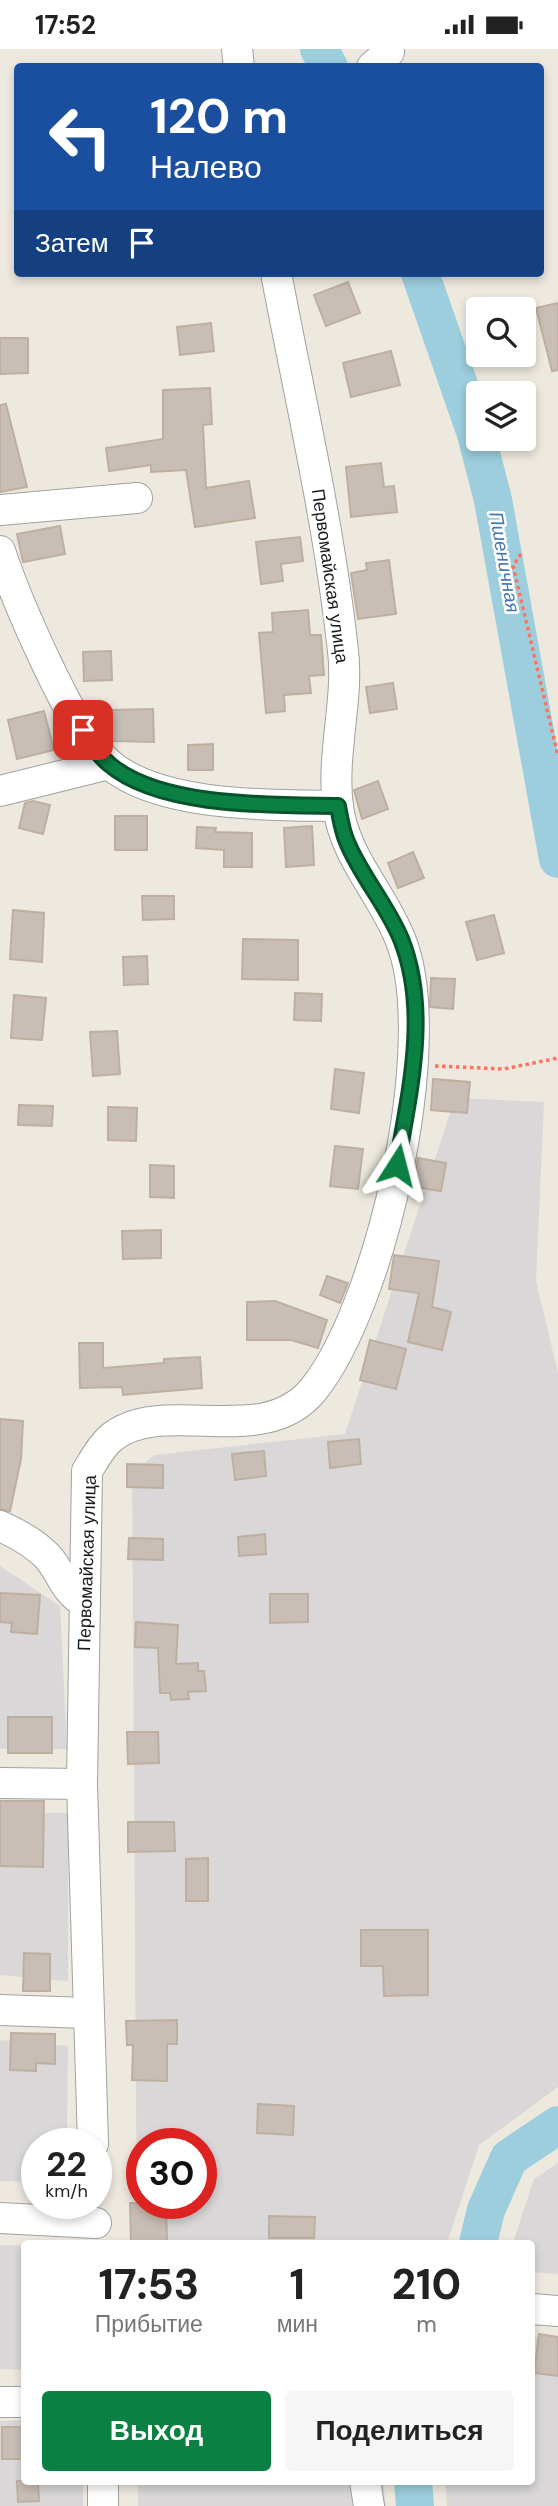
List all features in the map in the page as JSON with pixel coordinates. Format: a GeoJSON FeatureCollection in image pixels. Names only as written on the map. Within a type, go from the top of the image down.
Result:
{"type":"FeatureCollection","features":[{"type":"Feature","properties":{"kind":"street","name":"Первомайская улица"},"geometry":{"type":"LineString","coordinates":[[92,2128],[82,1784],[87,1471],[110,1439],[142,1424],[264,1419],[294,1407],[312,1391],[352,1320],[375,1260],[397,1165],[414,1065],[415,1006],[401,940],[346,841],[338,806],[338,734],[344,656],[325,519],[277,277]]}},
{"type":"Feature","properties":{"kind":"street"},"geometry":{"type":"LineString","coordinates":[[0,510],[137,498]]}},
{"type":"Feature","properties":{"kind":"street"},"geometry":{"type":"LineString","coordinates":[[0,551],[57,681],[89,739],[109,764],[155,787],[228,803],[338,806]]}},
{"type":"Feature","properties":{"kind":"street"},"geometry":{"type":"LineString","coordinates":[[0,791],[109,764]]}},
{"type":"Feature","properties":{"kind":"street"},"geometry":{"type":"LineString","coordinates":[[0,1525],[15,1532],[47,1556],[64,1585],[84,1602]]}},
{"type":"Feature","properties":{"kind":"street"},"geometry":{"type":"LineString","coordinates":[[0,1783],[82,1784]]}},
{"type":"Feature","properties":{"kind":"street"},"geometry":{"type":"LineString","coordinates":[[0,2010],[87,2013]]}},
{"type":"Feature","properties":{"kind":"street"},"geometry":{"type":"LineString","coordinates":[[0,2218],[96,2223]]}},
{"type":"Feature","properties":{"kind":"street"},"geometry":{"type":"LineString","coordinates":[[535,2309],[558,2311]]}},
{"type":"Feature","properties":{"kind":"street"},"geometry":{"type":"LineString","coordinates":[[0,2402],[21,2402]]}},
{"type":"Feature","properties":{"kind":"street"},"geometry":{"type":"LineString","coordinates":[[103,2485],[103,2506]]}},
{"type":"Feature","properties":{"kind":"street"},"geometry":{"type":"LineString","coordinates":[[366,2485],[369,2506]]}},
{"type":"Feature","properties":{"kind":"path"},"geometry":{"type":"LineString","coordinates":[[521,554],[513,566],[558,756]]}},
{"type":"Feature","properties":{"kind":"path"},"geometry":{"type":"LineString","coordinates":[[414,1065],[504,1069],[558,1058]]}},
{"type":"Feature","properties":{"kind":"shaded area"},"geometry":{"type":"Polygon","coordinates":[[[455,1098],[544,1102],[536,1281],[558,1373],[558,2087],[479,2145],[448,2240],[137,2240],[137,2219],[217,2219],[217,2128],[136,2128],[132,1473],[155,1455],[345,1434],[455,1098]]]}},
{"type":"Feature","properties":{"kind":"shaded area"},"geometry":{"type":"Polygon","coordinates":[[[0,1566],[60,1606],[67,1749],[0,1749],[0,1566]]]}},
{"type":"Feature","properties":{"kind":"shaded area"},"geometry":{"type":"Polygon","coordinates":[[[0,1813],[68,1813],[68,1981],[0,1975],[0,1813]]]}},
{"type":"Feature","properties":{"kind":"shaded area"},"geometry":{"type":"Polygon","coordinates":[[[0,2040],[68,2046],[67,2128],[21,2128],[21,2182],[0,2181],[0,2040]]]}},
{"type":"Feature","properties":{"kind":"shaded area"},"geometry":{"type":"Polygon","coordinates":[[[558,2163],[558,2274],[535,2272],[535,2240],[514,2240],[534,2179],[558,2163]]]}},
{"type":"Feature","properties":{"kind":"shaded area"},"geometry":{"type":"Polygon","coordinates":[[[0,2245],[21,2246],[21,2370],[0,2369],[0,2245]]]}},
{"type":"Feature","properties":{"kind":"shaded area"},"geometry":{"type":"Polygon","coordinates":[[[535,2337],[558,2339],[558,2506],[447,2506],[445,2485],[535,2485],[535,2337]]]}},
{"type":"Feature","properties":{"kind":"shaded area"},"geometry":{"type":"Polygon","coordinates":[[[21,2420],[21,2485],[83,2485],[83,2506],[0,2506],[0,2421],[21,2420]]]}},
{"type":"Feature","properties":{"kind":"shaded area"},"geometry":{"type":"Polygon","coordinates":[[[138,2485],[383,2485],[386,2506],[138,2506],[138,2485]]]}},
{"type":"Feature","properties":{"kind":"building"},"geometry":{"type":"Polygon","coordinates":[[[348,282],[360,313],[326,326],[314,295],[348,282]]]}},
{"type":"Feature","properties":{"kind":"building"},"geometry":{"type":"Polygon","coordinates":[[[558,303],[558,370],[552,371],[536,308],[558,303]]]}},
{"type":"Feature","properties":{"kind":"building"},"geometry":{"type":"Polygon","coordinates":[[[211,323],[214,351],[180,355],[177,327],[211,323]]]}},
{"type":"Feature","properties":{"kind":"building"},"geometry":{"type":"Polygon","coordinates":[[[0,338],[28,338],[28,373],[0,374],[0,338]]]}},
{"type":"Feature","properties":{"kind":"building"},"geometry":{"type":"Polygon","coordinates":[[[391,351],[400,385],[351,397],[343,363],[391,351]]]}},
{"type":"Feature","properties":{"kind":"building"},"geometry":{"type":"Polygon","coordinates":[[[210,388],[212,424],[203,425],[206,488],[249,481],[255,518],[195,527],[186,470],[151,472],[151,465],[109,471],[106,448],[163,439],[163,390],[210,388]]]}},
{"type":"Feature","properties":{"kind":"building"},"geometry":{"type":"Polygon","coordinates":[[[6,404],[27,487],[0,492],[0,405],[6,404]]]}},
{"type":"Feature","properties":{"kind":"building"},"geometry":{"type":"Polygon","coordinates":[[[381,463],[384,487],[394,486],[397,512],[351,517],[346,467],[381,463]]]}},
{"type":"Feature","properties":{"kind":"building"},"geometry":{"type":"Polygon","coordinates":[[[60,526],[65,554],[23,562],[17,534],[60,526]]]}},
{"type":"Feature","properties":{"kind":"building"},"geometry":{"type":"Polygon","coordinates":[[[300,537],[303,561],[281,564],[283,581],[261,584],[256,542],[300,537]]]}},
{"type":"Feature","properties":{"kind":"building"},"geometry":{"type":"Polygon","coordinates":[[[389,560],[396,614],[358,619],[351,573],[367,570],[366,563],[389,560]]]}},
{"type":"Feature","properties":{"kind":"building"},"geometry":{"type":"Polygon","coordinates":[[[308,610],[310,635],[321,635],[324,675],[309,676],[311,693],[284,695],[285,711],[266,713],[259,633],[273,632],[272,613],[308,610]]]}},
{"type":"Feature","properties":{"kind":"building"},"geometry":{"type":"Polygon","coordinates":[[[111,651],[112,680],[84,681],[83,652],[111,651]]]}},
{"type":"Feature","properties":{"kind":"building"},"geometry":{"type":"Polygon","coordinates":[[[393,683],[397,709],[370,713],[366,687],[393,683]]]}},
{"type":"Feature","properties":{"kind":"building"},"geometry":{"type":"Polygon","coordinates":[[[153,709],[154,742],[112,741],[111,710],[153,709]]]}},
{"type":"Feature","properties":{"kind":"building"},"geometry":{"type":"Polygon","coordinates":[[[44,711],[54,750],[17,759],[8,720],[44,711]]]}},
{"type":"Feature","properties":{"kind":"building"},"geometry":{"type":"Polygon","coordinates":[[[213,744],[213,770],[188,770],[188,745],[213,744]]]}},
{"type":"Feature","properties":{"kind":"building"},"geometry":{"type":"Polygon","coordinates":[[[378,781],[388,809],[362,819],[354,790],[378,781]]]}},
{"type":"Feature","properties":{"kind":"building"},"geometry":{"type":"Polygon","coordinates":[[[33,801],[50,805],[43,834],[19,828],[25,803],[33,801]]]}},
{"type":"Feature","properties":{"kind":"building"},"geometry":{"type":"Polygon","coordinates":[[[115,816],[147,816],[147,850],[115,850],[115,816]]]}},
{"type":"Feature","properties":{"kind":"building"},"geometry":{"type":"Polygon","coordinates":[[[312,826],[314,865],[286,867],[284,828],[312,826]]]}},
{"type":"Feature","properties":{"kind":"building"},"geometry":{"type":"Polygon","coordinates":[[[197,827],[216,828],[215,832],[252,833],[252,867],[224,867],[224,850],[196,848],[197,827]]]}},
{"type":"Feature","properties":{"kind":"building"},"geometry":{"type":"Polygon","coordinates":[[[413,852],[424,878],[398,888],[388,863],[413,852]]]}},
{"type":"Feature","properties":{"kind":"building"},"geometry":{"type":"Polygon","coordinates":[[[142,896],[174,896],[174,919],[143,920],[142,896]]]}},
{"type":"Feature","properties":{"kind":"building"},"geometry":{"type":"Polygon","coordinates":[[[13,910],[44,913],[42,962],[10,959],[13,910]]]}},
{"type":"Feature","properties":{"kind":"building"},"geometry":{"type":"Polygon","coordinates":[[[494,915],[504,953],[477,960],[466,922],[494,915]]]}},
{"type":"Feature","properties":{"kind":"building"},"geometry":{"type":"Polygon","coordinates":[[[243,939],[298,940],[298,980],[242,979],[243,939]]]}},
{"type":"Feature","properties":{"kind":"building"},"geometry":{"type":"Polygon","coordinates":[[[147,956],[148,984],[124,985],[123,957],[147,956]]]}},
{"type":"Feature","properties":{"kind":"building"},"geometry":{"type":"Polygon","coordinates":[[[431,978],[455,979],[453,1009],[430,1007],[431,978]]]}},
{"type":"Feature","properties":{"kind":"building"},"geometry":{"type":"Polygon","coordinates":[[[295,993],[322,994],[321,1021],[294,1020],[295,993]]]}},
{"type":"Feature","properties":{"kind":"building"},"geometry":{"type":"Polygon","coordinates":[[[14,995],[46,998],[42,1040],[11,1038],[14,995]]]}},
{"type":"Feature","properties":{"kind":"building"},"geometry":{"type":"Polygon","coordinates":[[[117,1031],[120,1074],[93,1076],[90,1032],[117,1031]]]}},
{"type":"Feature","properties":{"kind":"building"},"geometry":{"type":"Polygon","coordinates":[[[335,1069],[364,1073],[359,1113],[331,1109],[335,1069]]]}},
{"type":"Feature","properties":{"kind":"building"},"geometry":{"type":"Polygon","coordinates":[[[433,1079],[470,1082],[467,1113],[431,1110],[433,1079]]]}},
{"type":"Feature","properties":{"kind":"building"},"geometry":{"type":"Polygon","coordinates":[[[19,1105],[53,1106],[52,1126],[18,1125],[19,1105]]]}},
{"type":"Feature","properties":{"kind":"building"},"geometry":{"type":"Polygon","coordinates":[[[108,1107],[137,1108],[136,1141],[108,1140],[108,1107]]]}},
{"type":"Feature","properties":{"kind":"building"},"geometry":{"type":"Polygon","coordinates":[[[335,1146],[363,1149],[358,1189],[330,1186],[335,1146]]]}},
{"type":"Feature","properties":{"kind":"building"},"geometry":{"type":"Polygon","coordinates":[[[418,1158],[446,1163],[441,1191],[413,1187],[418,1158]]]}},
{"type":"Feature","properties":{"kind":"building"},"geometry":{"type":"Polygon","coordinates":[[[150,1165],[174,1166],[174,1198],[150,1197],[150,1165]]]}},
{"type":"Feature","properties":{"kind":"building"},"geometry":{"type":"Polygon","coordinates":[[[161,1230],[161,1258],[123,1259],[122,1231],[161,1230]]]}},
{"type":"Feature","properties":{"kind":"building"},"geometry":{"type":"Polygon","coordinates":[[[394,1255],[439,1261],[432,1307],[451,1312],[442,1350],[408,1342],[419,1293],[389,1289],[394,1255]]]}},
{"type":"Feature","properties":{"kind":"building"},"geometry":{"type":"Polygon","coordinates":[[[327,1276],[348,1283],[340,1303],[320,1295],[327,1276]]]}},
{"type":"Feature","properties":{"kind":"building"},"geometry":{"type":"Polygon","coordinates":[[[275,1301],[327,1320],[318,1348],[291,1340],[247,1340],[247,1302],[275,1301]]]}},
{"type":"Feature","properties":{"kind":"building"},"geometry":{"type":"Polygon","coordinates":[[[370,1340],[406,1349],[396,1389],[360,1380],[370,1340]]]}},
{"type":"Feature","properties":{"kind":"building"},"geometry":{"type":"Polygon","coordinates":[[[79,1343],[103,1343],[103,1368],[200,1357],[202,1388],[123,1395],[122,1387],[80,1388],[79,1343]]]}},
{"type":"Feature","properties":{"kind":"building"},"geometry":{"type":"Polygon","coordinates":[[[0,1419],[23,1421],[21,1459],[10,1511],[0,1509],[0,1419]]]}},
{"type":"Feature","properties":{"kind":"building"},"geometry":{"type":"Polygon","coordinates":[[[359,1439],[361,1464],[330,1468],[328,1442],[359,1439]]]}},
{"type":"Feature","properties":{"kind":"building"},"geometry":{"type":"Polygon","coordinates":[[[264,1451],[266,1476],[235,1480],[232,1454],[264,1451]]]}},
{"type":"Feature","properties":{"kind":"building"},"geometry":{"type":"Polygon","coordinates":[[[127,1464],[163,1465],[163,1488],[127,1487],[127,1464]]]}},
{"type":"Feature","properties":{"kind":"building"},"geometry":{"type":"Polygon","coordinates":[[[265,1534],[266,1554],[239,1556],[238,1537],[265,1534]]]}},
{"type":"Feature","properties":{"kind":"building"},"geometry":{"type":"Polygon","coordinates":[[[129,1538],[163,1539],[163,1560],[128,1559],[129,1538]]]}},
{"type":"Feature","properties":{"kind":"building"},"geometry":{"type":"Polygon","coordinates":[[[0,1593],[40,1595],[37,1634],[11,1632],[12,1623],[0,1622],[0,1593]]]}},
{"type":"Feature","properties":{"kind":"building"},"geometry":{"type":"Polygon","coordinates":[[[270,1594],[308,1594],[308,1622],[270,1623],[270,1594]]]}},
{"type":"Feature","properties":{"kind":"building"},"geometry":{"type":"Polygon","coordinates":[[[136,1622],[178,1625],[176,1664],[198,1663],[198,1671],[204,1671],[206,1691],[188,1692],[189,1699],[171,1700],[170,1693],[160,1693],[158,1648],[135,1647],[136,1622]]]}},
{"type":"Feature","properties":{"kind":"building"},"geometry":{"type":"Polygon","coordinates":[[[8,1717],[52,1717],[52,1753],[8,1753],[8,1717]]]}},
{"type":"Feature","properties":{"kind":"building"},"geometry":{"type":"Polygon","coordinates":[[[127,1732],[158,1732],[159,1763],[128,1764],[127,1732]]]}},
{"type":"Feature","properties":{"kind":"building"},"geometry":{"type":"Polygon","coordinates":[[[0,1801],[44,1801],[43,1867],[0,1866],[0,1801]]]}},
{"type":"Feature","properties":{"kind":"building"},"geometry":{"type":"Polygon","coordinates":[[[128,1822],[174,1822],[175,1851],[128,1852],[128,1822]]]}},
{"type":"Feature","properties":{"kind":"building"},"geometry":{"type":"Polygon","coordinates":[[[208,1858],[208,1901],[186,1901],[186,1859],[208,1858]]]}},
{"type":"Feature","properties":{"kind":"building"},"geometry":{"type":"Polygon","coordinates":[[[361,1930],[428,1930],[428,1995],[384,1996],[383,1966],[361,1966],[361,1930]]]}},
{"type":"Feature","properties":{"kind":"building"},"geometry":{"type":"Polygon","coordinates":[[[24,1953],[50,1954],[50,1991],[23,1991],[24,1953]]]}},
{"type":"Feature","properties":{"kind":"building"},"geometry":{"type":"Polygon","coordinates":[[[177,2020],[177,2044],[167,2044],[167,2081],[132,2080],[133,2045],[127,2045],[126,2021],[177,2020]]]}},
{"type":"Feature","properties":{"kind":"building"},"geometry":{"type":"Polygon","coordinates":[[[11,2033],[55,2034],[55,2064],[36,2063],[36,2071],[10,2070],[11,2033]]]}},
{"type":"Feature","properties":{"kind":"building"},"geometry":{"type":"Polygon","coordinates":[[[258,2104],[294,2106],[293,2135],[257,2133],[258,2104]]]}},
{"type":"Feature","properties":{"kind":"building"},"geometry":{"type":"Polygon","coordinates":[[[269,2216],[315,2217],[314,2238],[269,2238],[269,2216]]]}},
{"type":"Feature","properties":{"kind":"building"},"geometry":{"type":"Polygon","coordinates":[[[130,2219],[166,2219],[167,2240],[131,2240],[130,2219]]]}},
{"type":"Feature","properties":{"kind":"building"},"geometry":{"type":"Polygon","coordinates":[[[539,2334],[558,2337],[558,2376],[535,2373],[539,2334]]]}},
{"type":"Feature","properties":{"kind":"building"},"geometry":{"type":"Polygon","coordinates":[[[2,2427],[21,2427],[21,2459],[2,2459],[2,2427]]]}},
{"type":"Feature","properties":{"kind":"building"},"geometry":{"type":"Polygon","coordinates":[[[17,2481],[21,2481],[21,2485],[38,2485],[39,2501],[18,2502],[17,2481]]]}},
{"type":"Feature","properties":{"kind":"waterway","name":"Пшеничная"},"geometry":{"type":"LineString","coordinates":[[319,49],[327,63]]}},
{"type":"Feature","properties":{"kind":"waterway","name":"Пшеничная"},"geometry":{"type":"LineString","coordinates":[[421,277],[476,434],[493,500],[558,859]]}},
{"type":"Feature","properties":{"kind":"waterway","name":"Пшеничная"},"geometry":{"type":"LineString","coordinates":[[479,2240],[486,2210],[509,2158],[558,2125]]}},
{"type":"Feature","properties":{"kind":"waterway","name":"Пшеничная"},"geometry":{"type":"LineString","coordinates":[[413,2485],[415,2506]]}},
{"type":"Feature","properties":{"kind":"route"},"geometry":{"type":"LineString","coordinates":[[83,730],[94,748],[109,764],[126,776],[155,787],[228,803],[338,806],[346,841],[401,940],[409,968],[415,1006],[415,1057],[397,1165]]}}]}
